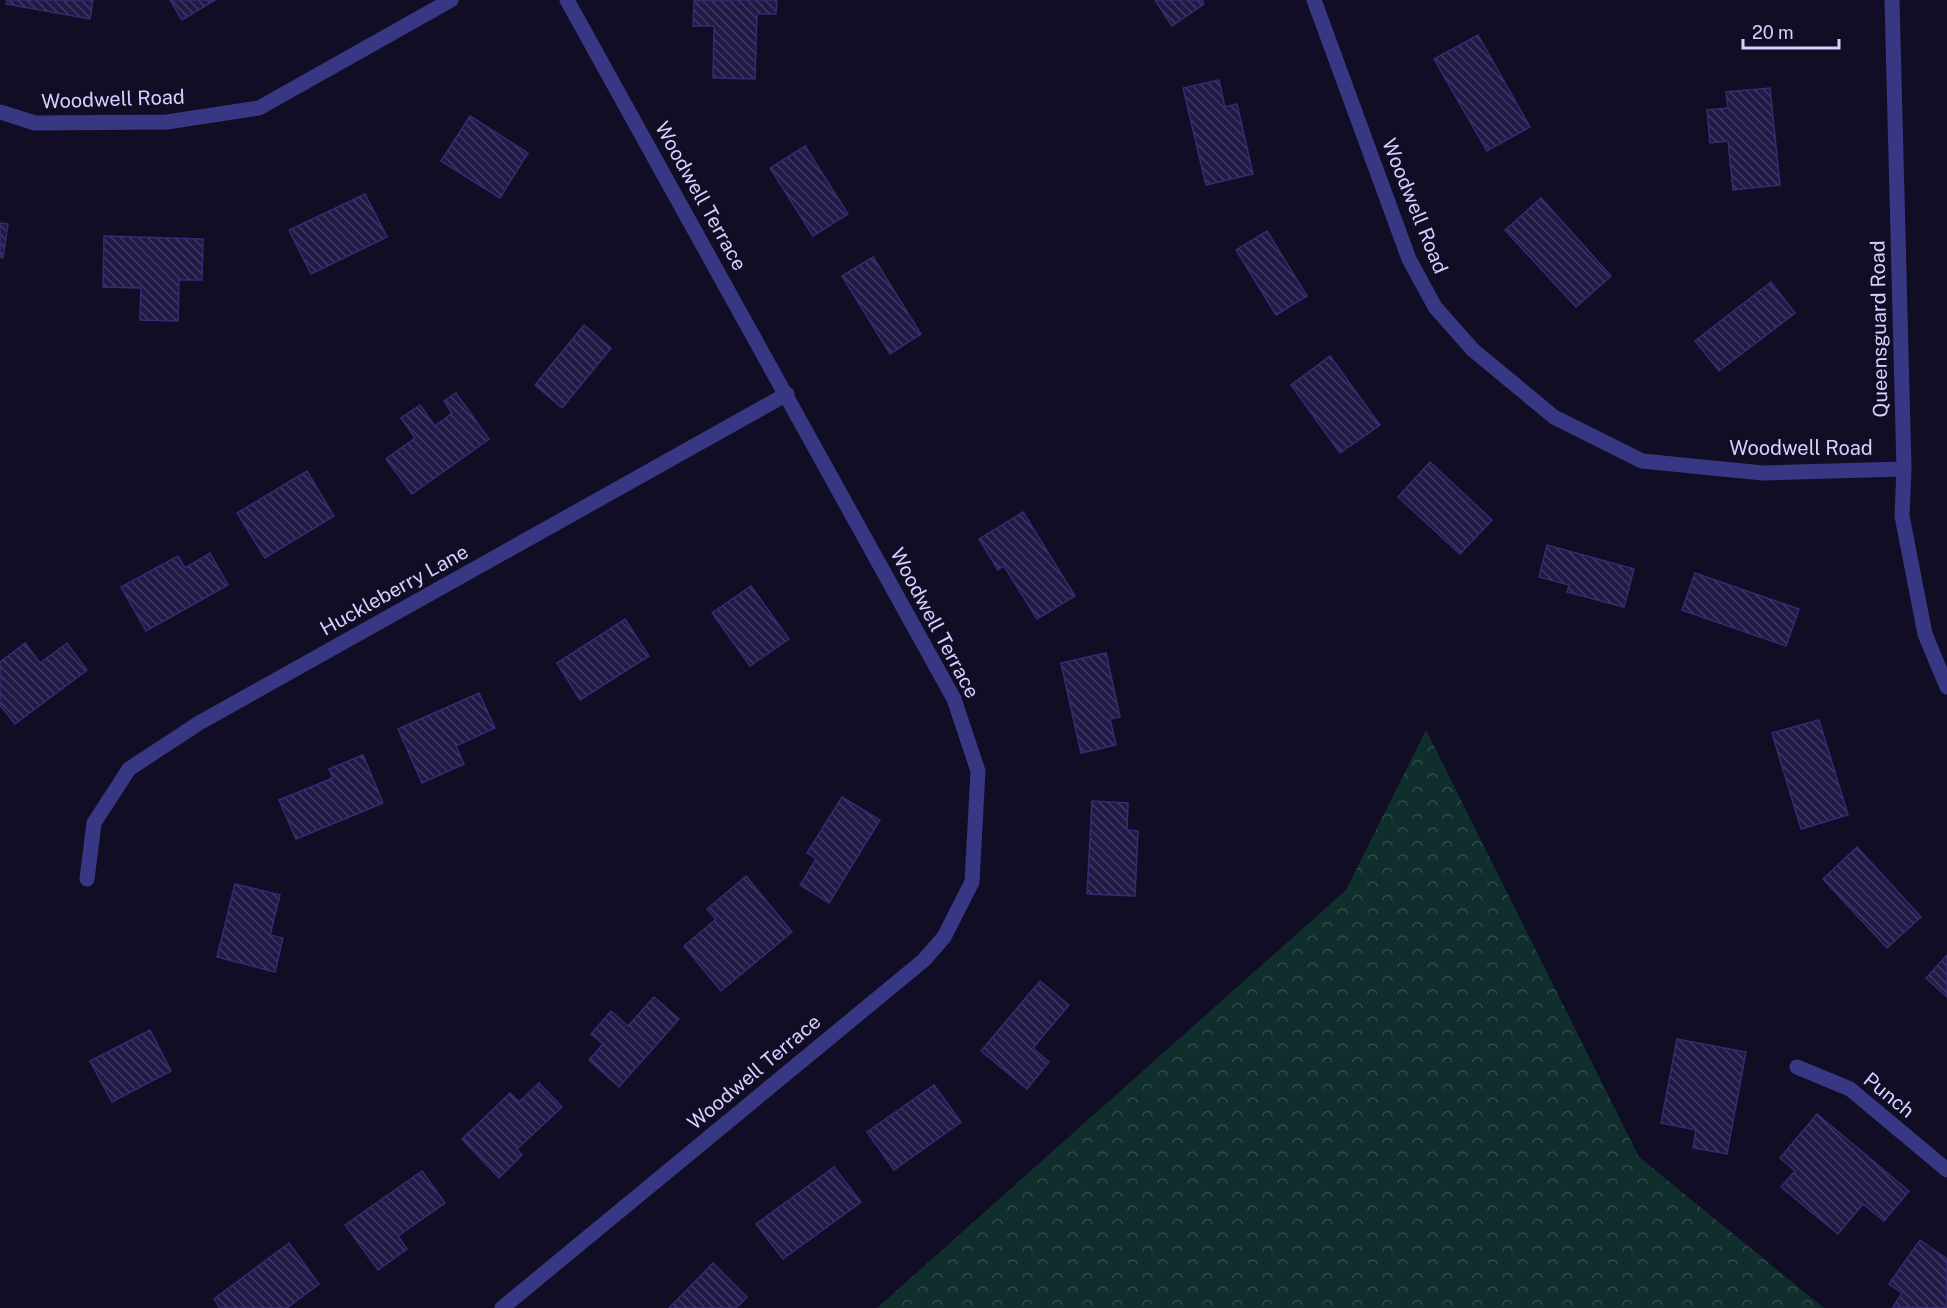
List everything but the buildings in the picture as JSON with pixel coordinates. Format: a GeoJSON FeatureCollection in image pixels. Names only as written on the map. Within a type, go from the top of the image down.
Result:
{"type":"FeatureCollection","features":[{"type":"Feature","properties":{"kind":"street","name":"Woodwell Road"},"geometry":{"type":"LineString","coordinates":[[0,112],[35,123],[167,122],[259,108],[451,0]]}},
{"type":"Feature","properties":{"kind":"street","name":"Woodwell Terrace"},"geometry":{"type":"LineString","coordinates":[[502,1308],[924,960],[944,937],[972,882],[978,771],[954,699],[567,0]]}},
{"type":"Feature","properties":{"kind":"street","name":"Woodwell Road"},"geometry":{"type":"LineString","coordinates":[[1314,0],[1409,259],[1435,307],[1473,350],[1554,417],[1642,461],[1763,473],[1904,469]]}},
{"type":"Feature","properties":{"kind":"street","name":"Queensguard Road"},"geometry":{"type":"LineString","coordinates":[[1892,0],[1904,469],[1902,516],[1925,634],[1947,687]]}},
{"type":"Feature","properties":{"kind":"street","name":"Huckleberry Lane"},"geometry":{"type":"LineString","coordinates":[[87,879],[94,823],[129,770],[199,723],[787,394]]}},
{"type":"Feature","properties":{"kind":"street","name":"Punch"},"geometry":{"type":"LineString","coordinates":[[1797,1067],[1850,1089],[1947,1170]]}},
{"type":"Feature","properties":{"kind":"green space"},"geometry":{"type":"Polygon","coordinates":[[[1426,730],[1639,1157],[1824,1308],[877,1308],[1346,890],[1426,730]]]}}]}
